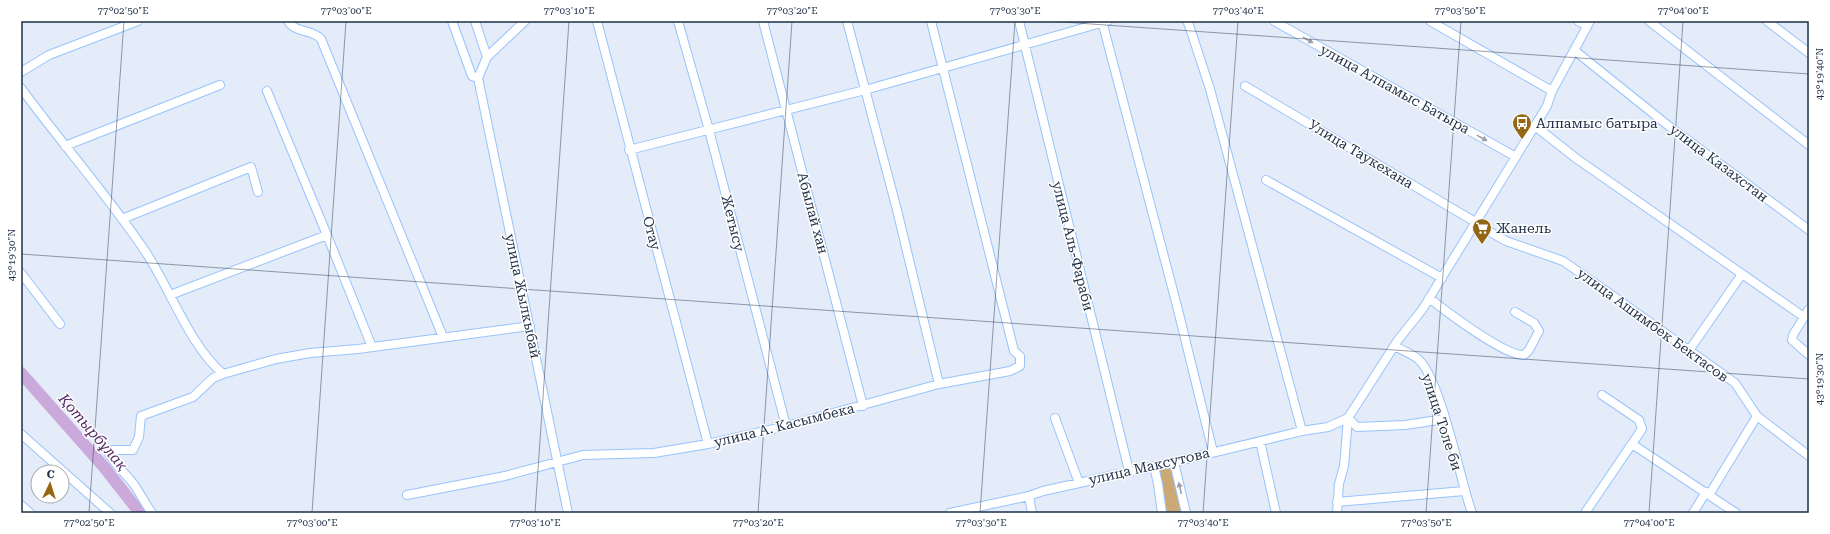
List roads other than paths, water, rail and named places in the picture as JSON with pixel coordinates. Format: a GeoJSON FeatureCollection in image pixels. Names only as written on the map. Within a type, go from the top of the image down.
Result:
{"type":"FeatureCollection","features":[{"type":"Feature","properties":{"kind":"street"},"geometry":{"type":"LineString","coordinates":[[21,72],[49,55],[138,21]]}},
{"type":"Feature","properties":{"kind":"street"},"geometry":{"type":"LineString","coordinates":[[288,21],[297,30],[314,32],[321,39],[443,337]]}},
{"type":"Feature","properties":{"kind":"street"},"geometry":{"type":"LineString","coordinates":[[452,21],[472,76],[478,78],[487,58],[525,21]]}},
{"type":"Feature","properties":{"kind":"street"},"geometry":{"type":"LineString","coordinates":[[475,21],[487,58]]}},
{"type":"Feature","properties":{"kind":"street","name":"Отау"},"geometry":{"type":"LineString","coordinates":[[597,21],[629,150],[708,444]]}},
{"type":"Feature","properties":{"kind":"street","name":"Жетысу"},"geometry":{"type":"LineString","coordinates":[[678,21],[709,130],[786,426]]}},
{"type":"Feature","properties":{"kind":"street","name":"Абылай хан"},"geometry":{"type":"LineString","coordinates":[[763,21],[863,406]]}},
{"type":"Feature","properties":{"kind":"street"},"geometry":{"type":"LineString","coordinates":[[847,21],[897,210],[939,384]]}},
{"type":"Feature","properties":{"kind":"street"},"geometry":{"type":"LineString","coordinates":[[931,21],[943,68]]}},
{"type":"Feature","properties":{"kind":"street","name":"улица Аль-Фараби"},"geometry":{"type":"LineString","coordinates":[[1018,21],[1129,471]]}},
{"type":"Feature","properties":{"kind":"street"},"geometry":{"type":"LineString","coordinates":[[1187,21],[1190,25],[1210,89],[1302,431]]}},
{"type":"Feature","properties":{"kind":"street","name":"улица Алпамыс Батыра"},"geometry":{"type":"LineString","coordinates":[[1274,21],[1516,158]]}},
{"type":"Feature","properties":{"kind":"street"},"geometry":{"type":"LineString","coordinates":[[1430,21],[1552,91]]}},
{"type":"Feature","properties":{"kind":"street"},"geometry":{"type":"LineString","coordinates":[[1337,513],[1339,484],[1344,466],[1348,418],[1394,346],[1430,298],[1547,106],[1552,91],[1589,24],[1578,21]]}},
{"type":"Feature","properties":{"kind":"street"},"geometry":{"type":"LineString","coordinates":[[1649,21],[1809,145]]}},
{"type":"Feature","properties":{"kind":"street"},"geometry":{"type":"LineString","coordinates":[[1767,21],[1809,53]]}},
{"type":"Feature","properties":{"kind":"street"},"geometry":{"type":"LineString","coordinates":[[629,150],[865,90],[1104,22],[1213,452]]}},
{"type":"Feature","properties":{"kind":"street","name":"улица Казахстан"},"geometry":{"type":"LineString","coordinates":[[1574,50],[1670,127],[1809,230]]}},
{"type":"Feature","properties":{"kind":"street","name":"улица А. Касымбека"},"geometry":{"type":"LineString","coordinates":[[407,494],[463,484],[556,463],[583,455],[654,453],[708,444],[863,406],[939,384],[1010,371],[1020,366],[1020,356],[1014,351],[943,68]]}},
{"type":"Feature","properties":{"kind":"street","name":"улица Жылкыбай"},"geometry":{"type":"LineString","coordinates":[[478,78],[530,326],[556,463],[568,513]]}},
{"type":"Feature","properties":{"kind":"street"},"geometry":{"type":"LineString","coordinates":[[65,146],[220,85]]}},
{"type":"Feature","properties":{"kind":"street","name":"Улица Таукехана"},"geometry":{"type":"LineString","coordinates":[[1245,86],[1476,224]]}},
{"type":"Feature","properties":{"kind":"street"},"geometry":{"type":"LineString","coordinates":[[21,88],[122,218],[146,252],[212,365],[223,374]]}},
{"type":"Feature","properties":{"kind":"street"},"geometry":{"type":"LineString","coordinates":[[267,91],[372,347]]}},
{"type":"Feature","properties":{"kind":"street"},"geometry":{"type":"LineString","coordinates":[[1535,126],[1576,159],[1804,317]]}},
{"type":"Feature","properties":{"kind":"street"},"geometry":{"type":"LineString","coordinates":[[122,218],[251,167],[258,192]]}},
{"type":"Feature","properties":{"kind":"street"},"geometry":{"type":"LineString","coordinates":[[1266,180],[1442,278]]}},
{"type":"Feature","properties":{"kind":"street","name":"улица Ашимбек Бектасов"},"geometry":{"type":"LineString","coordinates":[[1476,224],[1506,241],[1563,261],[1688,352],[1734,383],[1757,416],[1809,456]]}},
{"type":"Feature","properties":{"kind":"street"},"geometry":{"type":"LineString","coordinates":[[170,295],[327,235]]}},
{"type":"Feature","properties":{"kind":"street"},"geometry":{"type":"LineString","coordinates":[[21,273],[60,324]]}},
{"type":"Feature","properties":{"kind":"street"},"geometry":{"type":"LineString","coordinates":[[1688,352],[1742,274]]}},
{"type":"Feature","properties":{"kind":"street"},"geometry":{"type":"LineString","coordinates":[[1430,298],[1500,347],[1517,356],[1524,355],[1529,350],[1539,331],[1534,323],[1515,312]]}},
{"type":"Feature","properties":{"kind":"street"},"geometry":{"type":"LineString","coordinates":[[1809,309],[1793,335],[1792,340],[1809,355]]}},
{"type":"Feature","properties":{"kind":"street"},"geometry":{"type":"LineString","coordinates":[[152,513],[142,499],[137,488],[112,461],[108,452],[112,450],[133,450],[139,437],[141,416],[193,397],[213,378],[223,374],[299,355],[530,326]]}},
{"type":"Feature","properties":{"kind":"street","name":"улица Толе би"},"geometry":{"type":"LineString","coordinates":[[1394,346],[1418,359],[1428,372],[1445,419],[1464,491],[1472,513]]}},
{"type":"Feature","properties":{"kind":"street"},"geometry":{"type":"LineString","coordinates":[[1585,513],[1642,429],[1639,420],[1602,396]]}},
{"type":"Feature","properties":{"kind":"street"},"geometry":{"type":"LineString","coordinates":[[1693,513],[1757,416]]}},
{"type":"Feature","properties":{"kind":"street"},"geometry":{"type":"LineString","coordinates":[[1055,418],[1079,483]]}},
{"type":"Feature","properties":{"kind":"street"},"geometry":{"type":"LineString","coordinates":[[1348,418],[1357,427],[1405,425],[1445,419]]}},
{"type":"Feature","properties":{"kind":"street","name":"улица Максутова"},"geometry":{"type":"LineString","coordinates":[[950,513],[1029,496],[1302,431],[1328,427],[1348,418]]}},
{"type":"Feature","properties":{"kind":"street"},"geometry":{"type":"LineString","coordinates":[[21,434],[110,513]]}},
{"type":"Feature","properties":{"kind":"street"},"geometry":{"type":"LineString","coordinates":[[1260,441],[1276,513]]}},
{"type":"Feature","properties":{"kind":"street"},"geometry":{"type":"LineString","coordinates":[[1632,444],[1736,513]]}},
{"type":"Feature","properties":{"kind":"street"},"geometry":{"type":"LineString","coordinates":[[1174,462],[1186,513]]}},
{"type":"Feature","properties":{"kind":"street"},"geometry":{"type":"LineString","coordinates":[[1154,466],[1162,513]]}},
{"type":"Feature","properties":{"kind":"street"},"geometry":{"type":"LineString","coordinates":[[1337,502],[1464,491]]}},
{"type":"Feature","properties":{"kind":"street"},"geometry":{"type":"LineString","coordinates":[[1029,496],[1032,513]]}},
{"type":"Feature","properties":{"kind":"street"},"geometry":{"type":"LineString","coordinates":[[21,506],[30,513]]}},
{"type":"Feature","properties":{"kind":"waterway","name":"Қотырбұлақ"},"geometry":{"type":"LineString","coordinates":[[21,373],[104,467],[140,513]]}},
{"type":"Feature","properties":{"kind":"place","name":"Алпамыс батыра"},"geometry":{"type":"Point","coordinates":[1522,140]}},
{"type":"Feature","properties":{"kind":"place","name":"Жанель"},"geometry":{"type":"Point","coordinates":[1482,245]}}]}
